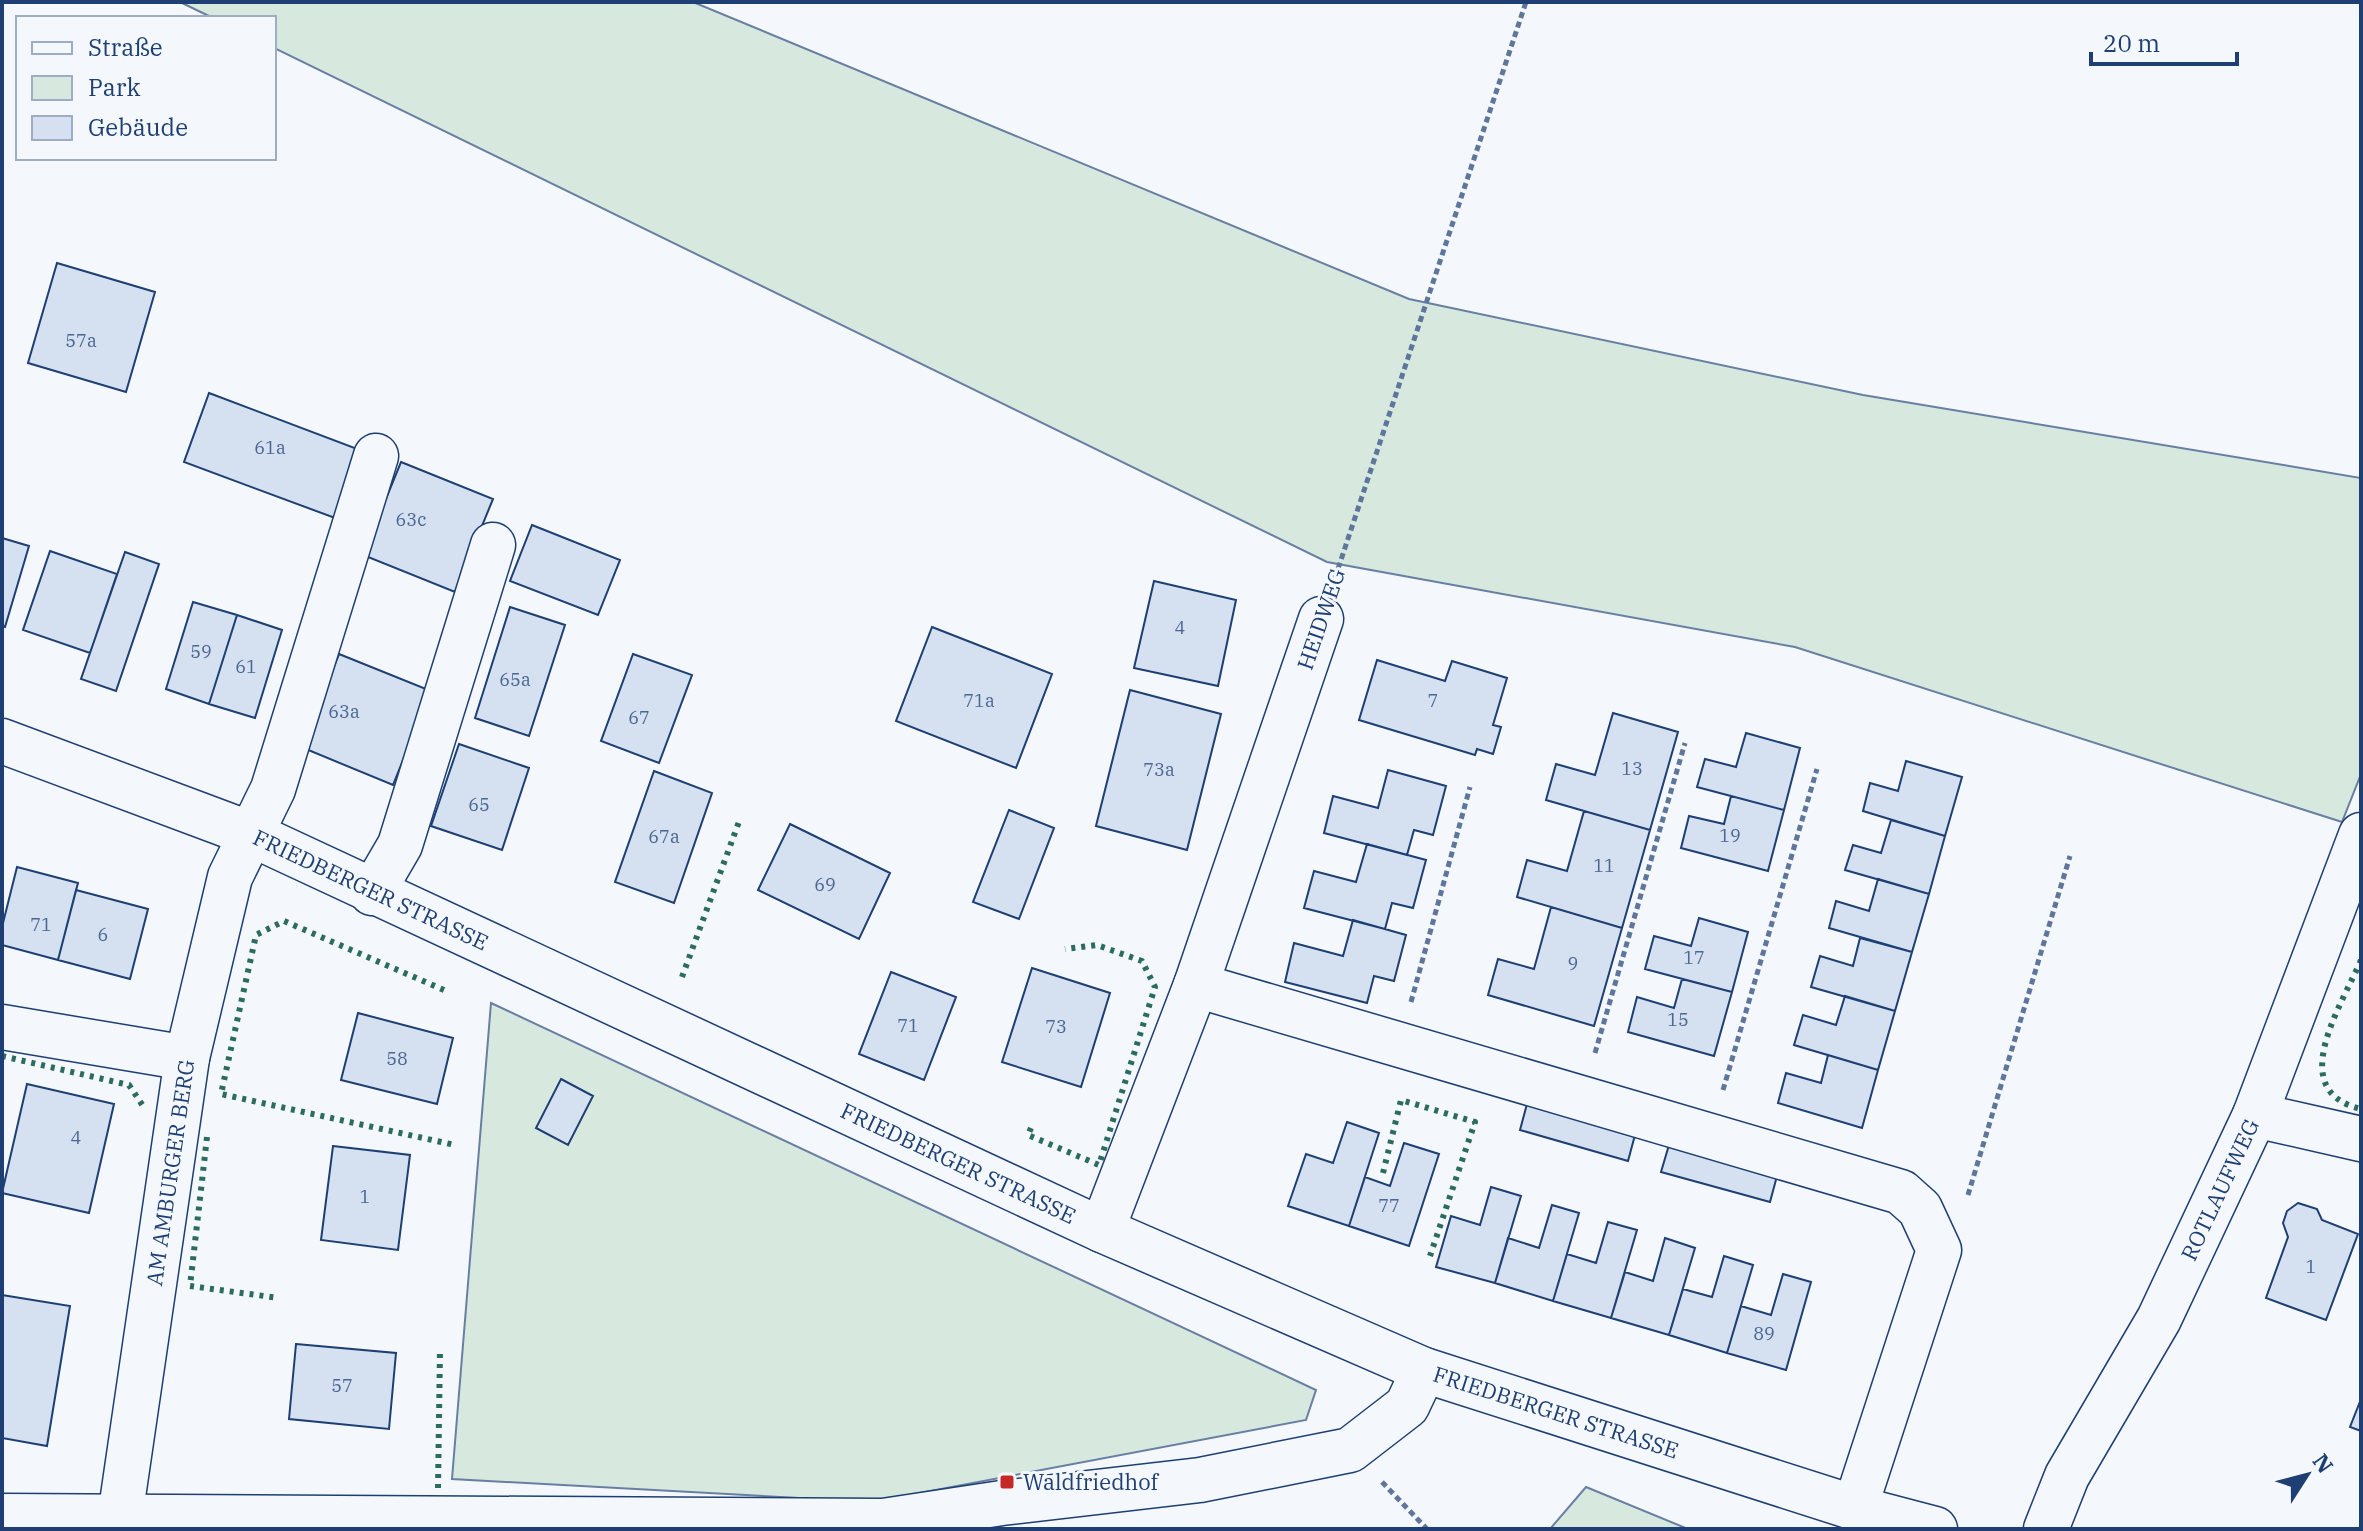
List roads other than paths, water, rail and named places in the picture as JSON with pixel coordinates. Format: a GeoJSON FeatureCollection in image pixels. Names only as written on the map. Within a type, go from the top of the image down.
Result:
{"type":"FeatureCollection","features":[{"type":"Feature","properties":{"kind":"street","name":"AM AMBURGER BERG"},"geometry":{"type":"LineString","coordinates":[[120,1517],[187,1058],[230,877],[273,789],[376,456]]}},
{"type":"Feature","properties":{"kind":"street"},"geometry":{"type":"LineString","coordinates":[[372,893],[400,845],[493,545]]}},
{"type":"Feature","properties":{"kind":"street","name":"HEIDWEG"},"geometry":{"type":"LineString","coordinates":[[1102,1230],[1196,985],[1321,619]]}},
{"type":"Feature","properties":{"kind":"street","name":"FRIEDBERGER STRASSE"},"geometry":{"type":"LineString","coordinates":[[2,741],[251,834],[372,893],[1102,1230],[1424,1370],[1855,1508],[1935,1529]]}},
{"type":"Feature","properties":{"kind":"street","name":"ROTLAUFWEG"},"geometry":{"type":"LineString","coordinates":[[2046,1529],[2067,1476],[2159,1319],[2255,1115],[2361,835]]}},
{"type":"Feature","properties":{"kind":"street"},"geometry":{"type":"LineString","coordinates":[[1196,985],[1901,1192],[1920,1209],[1939,1250],[1855,1508]]}},
{"type":"Feature","properties":{"kind":"street"},"geometry":{"type":"LineString","coordinates":[[2,1027],[187,1058]]}},
{"type":"Feature","properties":{"kind":"street"},"geometry":{"type":"LineString","coordinates":[[2255,1115],[2361,1139]]}},
{"type":"Feature","properties":{"kind":"street"},"geometry":{"type":"LineString","coordinates":[[2,1516],[883,1521],[1002,1503],[1200,1480],[1350,1450],[1407,1406],[1424,1370]]}},
{"type":"Feature","properties":{"kind":"place","name":"Waldfriedhof"},"geometry":{"type":"Point","coordinates":[1007,1482]}}]}
